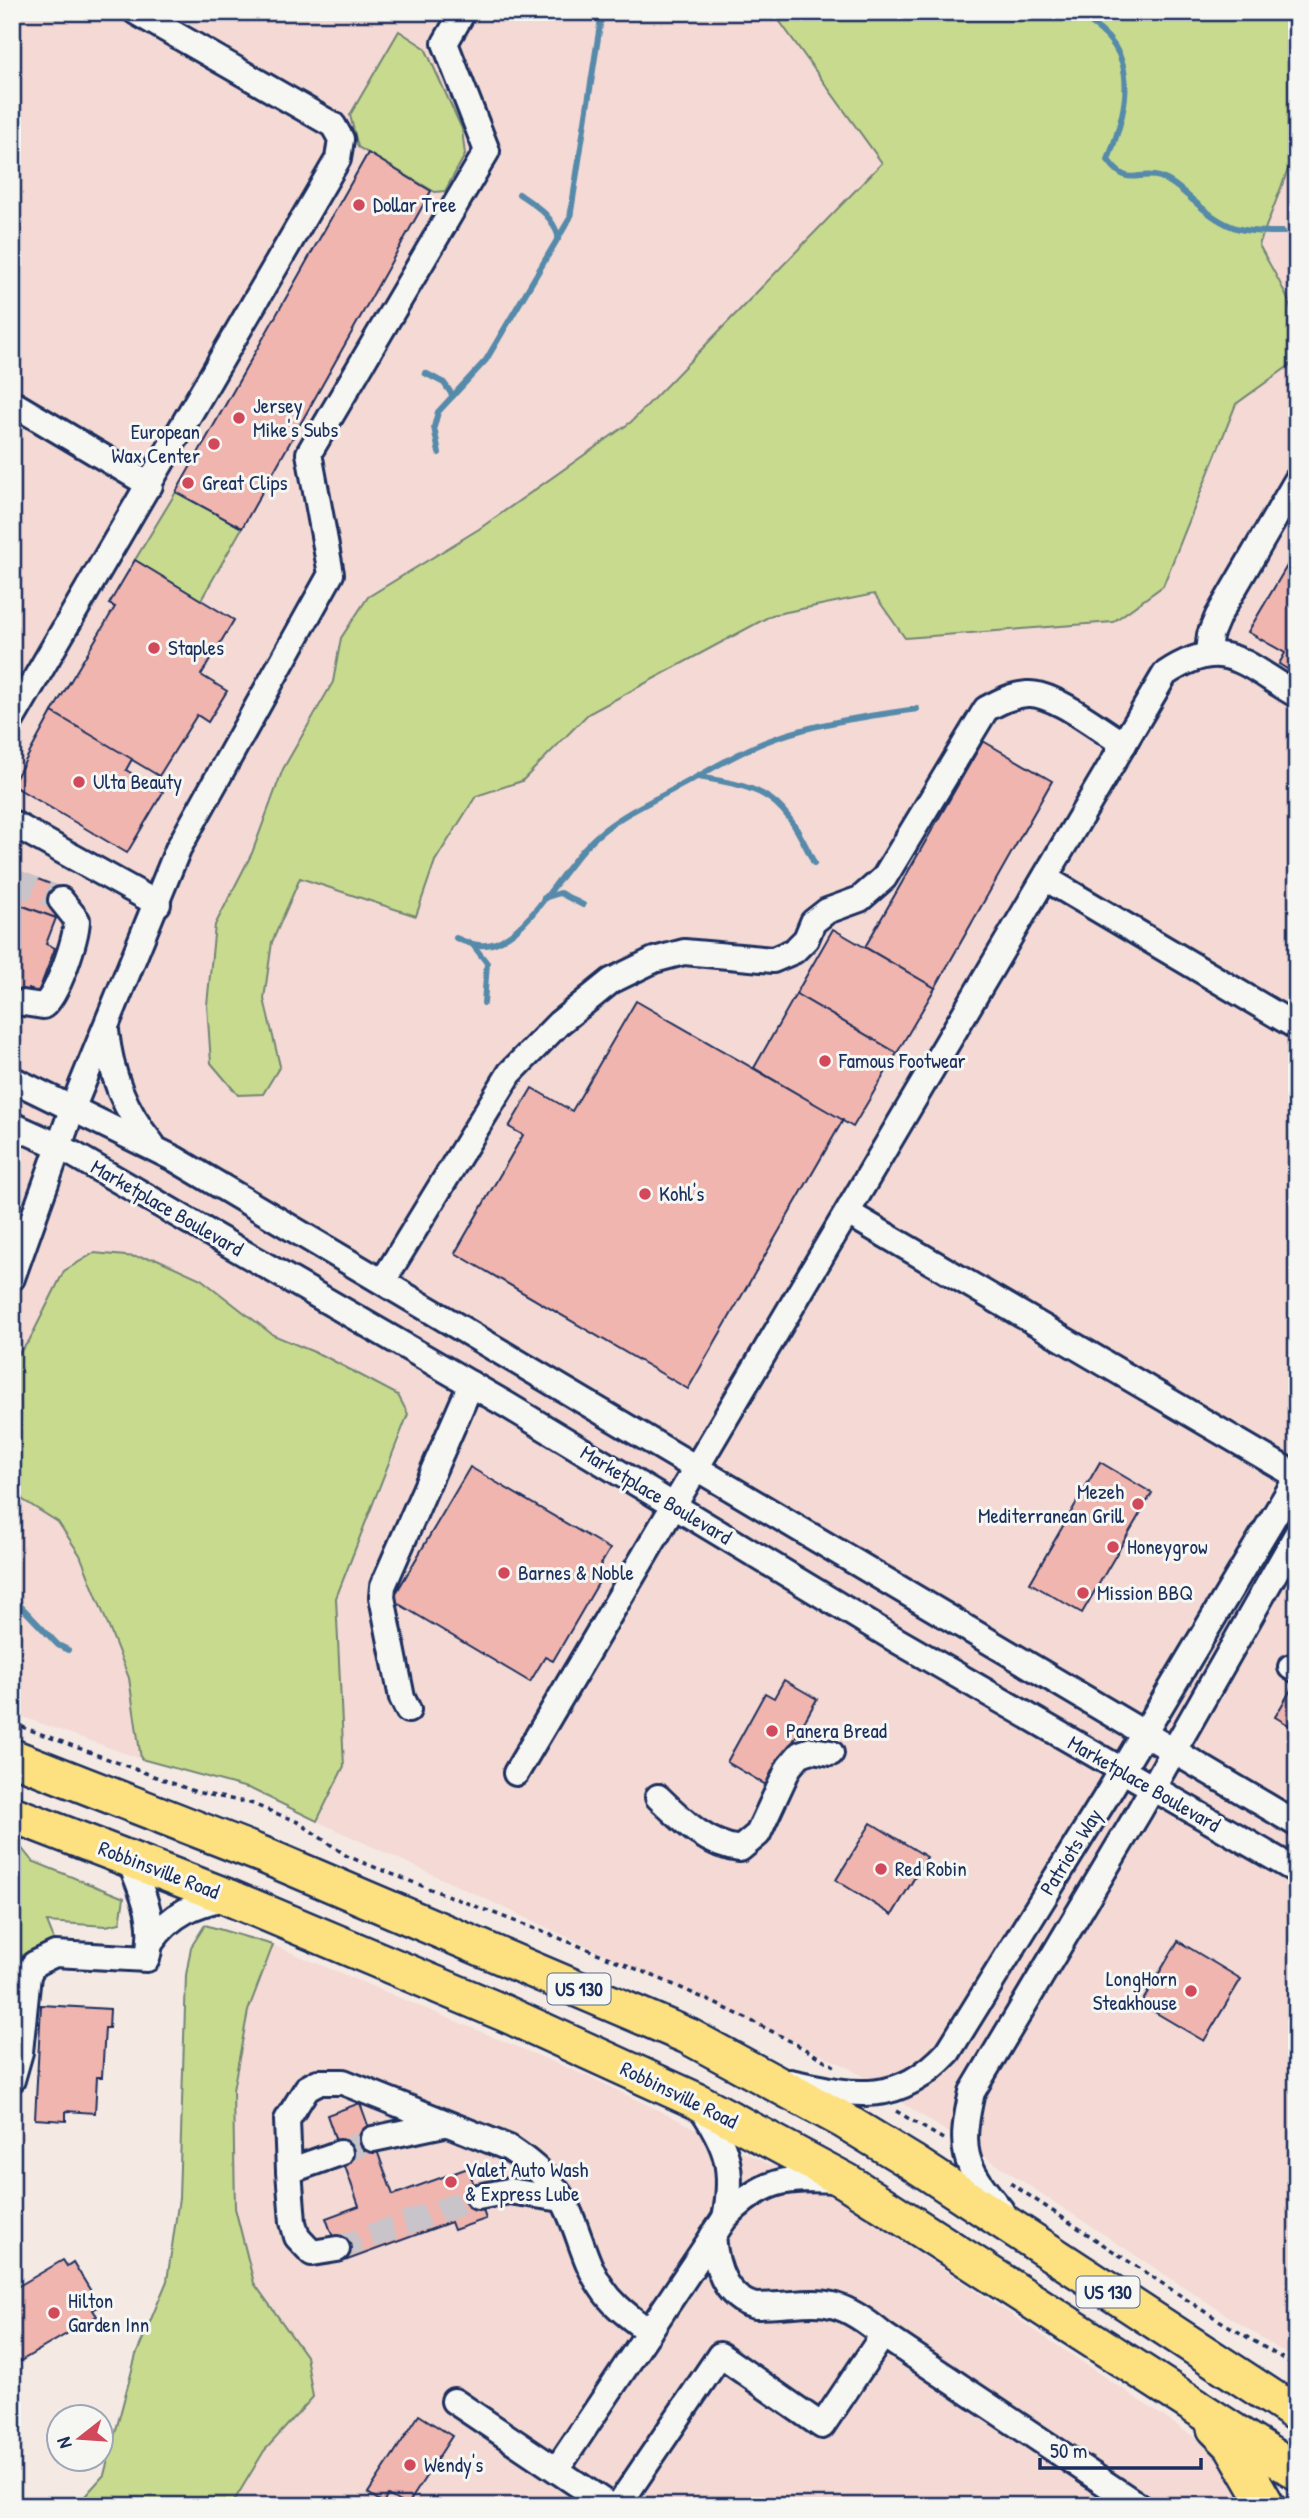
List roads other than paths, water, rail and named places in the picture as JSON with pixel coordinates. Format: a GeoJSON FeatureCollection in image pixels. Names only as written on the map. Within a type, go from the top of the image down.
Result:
{"type":"FeatureCollection","features":[{"type":"Feature","properties":{"kind":"highway","name":"US 130"},"geometry":{"type":"LineString","coordinates":[[12,1757],[363,1897],[688,2036],[912,2162],[1297,2414]]}},
{"type":"Feature","properties":{"kind":"highway","name":"Robbinsville Road"},"geometry":{"type":"LineString","coordinates":[[12,1814],[228,1897],[504,2012],[697,2101],[846,2181],[1297,2472]]}},
{"type":"Feature","properties":{"kind":"highway"},"geometry":{"type":"LineString","coordinates":[[1192,2402],[1232,2445],[1267,2506]]}},
{"type":"Feature","properties":{"kind":"street"},"geometry":{"type":"LineString","coordinates":[[12,719],[338,159],[341,139],[333,125],[136,12]]}},
{"type":"Feature","properties":{"kind":"street"},"geometry":{"type":"LineString","coordinates":[[12,1278],[73,1107],[158,904],[178,849],[331,574],[309,453],[487,151],[445,43],[463,12]]}},
{"type":"Feature","properties":{"kind":"street"},"geometry":{"type":"LineString","coordinates":[[12,403],[150,485]]}},
{"type":"Feature","properties":{"kind":"street"},"geometry":{"type":"LineString","coordinates":[[1208,653],[1210,635],[1218,616],[1297,480]]}},
{"type":"Feature","properties":{"kind":"street"},"geometry":{"type":"LineString","coordinates":[[516,1773],[614,1610],[671,1505],[848,1213],[1165,674],[1186,660],[1208,653],[1230,656],[1297,695]]}},
{"type":"Feature","properties":{"kind":"street"},"geometry":{"type":"LineString","coordinates":[[383,1282],[510,1073],[559,1023],[611,981],[654,960],[684,953],[773,960],[794,951],[806,939],[813,922],[827,911],[860,899],[884,878],[986,709],[1018,695],[1046,696],[1124,744]]}},
{"type":"Feature","properties":{"kind":"street"},"geometry":{"type":"LineString","coordinates":[[12,823],[158,904]]}},
{"type":"Feature","properties":{"kind":"street"},"geometry":{"type":"LineString","coordinates":[[1045,878],[1297,1027]]}},
{"type":"Feature","properties":{"kind":"street"},"geometry":{"type":"LineString","coordinates":[[23,1003],[43,1006],[50,1001],[60,978],[77,920],[61,900]]}},
{"type":"Feature","properties":{"kind":"street"},"geometry":{"type":"LineString","coordinates":[[106,1028],[110,1063],[120,1093],[134,1123],[157,1150]]}},
{"type":"Feature","properties":{"kind":"street","name":"Marketplace Boulevard"},"geometry":{"type":"LineString","coordinates":[[12,1079],[157,1150],[1297,1824]]}},
{"type":"Feature","properties":{"kind":"street","name":"Marketplace Boulevard"},"geometry":{"type":"LineString","coordinates":[[12,1125],[60,1146],[471,1384],[1121,1771],[1297,1871]]}},
{"type":"Feature","properties":{"kind":"street"},"geometry":{"type":"LineString","coordinates":[[848,1213],[1297,1477]]}},
{"type":"Feature","properties":{"kind":"street"},"geometry":{"type":"LineString","coordinates":[[408,1710],[402,1698],[382,1597],[383,1586],[471,1384]]}},
{"type":"Feature","properties":{"kind":"street","name":"Patriots Way"},"geometry":{"type":"LineString","coordinates":[[762,2076],[844,2094],[870,2095],[909,2085],[930,2071],[948,2052],[1297,1477]]}},
{"type":"Feature","properties":{"kind":"street","name":"Patriots Way"},"geometry":{"type":"LineString","coordinates":[[1022,2235],[975,2180],[966,2156],[964,2129],[972,2092],[1174,1752],[1297,1534]]}},
{"type":"Feature","properties":{"kind":"street"},"geometry":{"type":"LineString","coordinates":[[658,1797],[682,1821],[720,1847],[740,1849],[758,1834],[789,1767],[800,1754],[812,1750],[831,1753]]}},
{"type":"Feature","properties":{"kind":"street"},"geometry":{"type":"LineString","coordinates":[[129,1859],[148,1904],[150,1950]]}},
{"type":"Feature","properties":{"kind":"street"},"geometry":{"type":"LineString","coordinates":[[150,1950],[164,1924],[181,1911],[228,1897]]}},
{"type":"Feature","properties":{"kind":"street"},"geometry":{"type":"LineString","coordinates":[[12,2080],[20,2052],[28,1975],[34,1964],[55,1954],[150,1950]]}},
{"type":"Feature","properties":{"kind":"street"},"geometry":{"type":"LineString","coordinates":[[337,2249],[312,2253],[297,2237],[293,2222],[287,2120],[298,2098],[307,2088],[318,2082],[343,2082],[509,2148],[542,2173],[562,2199],[600,2287],[612,2302],[649,2332]]}},
{"type":"Feature","properties":{"kind":"street"},"geometry":{"type":"LineString","coordinates":[[697,2101],[727,2154],[731,2188],[714,2255],[722,2277],[732,2293],[744,2303],[755,2306],[829,2303],[848,2308],[883,2335],[1139,2506]]}},
{"type":"Feature","properties":{"kind":"street"},"geometry":{"type":"LineString","coordinates":[[373,2139],[422,2126],[444,2124]]}},
{"type":"Feature","properties":{"kind":"street"},"geometry":{"type":"LineString","coordinates":[[289,2171],[340,2152]]}},
{"type":"Feature","properties":{"kind":"street"},"geometry":{"type":"LineString","coordinates":[[557,2469],[719,2227],[761,2188],[777,2181],[795,2178],[846,2181]]}},
{"type":"Feature","properties":{"kind":"street"},"geometry":{"type":"LineString","coordinates":[[478,2197],[509,2191],[562,2199]]}},
{"type":"Feature","properties":{"kind":"street"},"geometry":{"type":"LineString","coordinates":[[618,2506],[720,2355],[822,2426],[883,2335]]}},
{"type":"Feature","properties":{"kind":"street"},"geometry":{"type":"LineString","coordinates":[[454,2401],[610,2506]]}},
{"type":"Feature","properties":{"kind":"waterway"},"geometry":{"type":"LineString","coordinates":[[439,453],[434,427],[438,412],[486,360],[570,218],[602,12]]}},
{"type":"Feature","properties":{"kind":"waterway"},"geometry":{"type":"LineString","coordinates":[[1068,12],[1092,24],[1109,39],[1120,55],[1125,74],[1125,94],[1122,115],[1108,160],[1115,169],[1128,176],[1152,175],[1165,179],[1216,219],[1236,228],[1256,232],[1283,232]]}},
{"type":"Feature","properties":{"kind":"waterway"},"geometry":{"type":"LineString","coordinates":[[519,194],[548,217],[559,238]]}},
{"type":"Feature","properties":{"kind":"waterway"},"geometry":{"type":"LineString","coordinates":[[425,373],[444,383],[453,396]]}},
{"type":"Feature","properties":{"kind":"waterway"},"geometry":{"type":"LineString","coordinates":[[456,938],[479,945],[502,940],[527,920],[598,835],[636,809],[738,755],[776,738],[810,728],[917,709]]}},
{"type":"Feature","properties":{"kind":"waterway"},"geometry":{"type":"LineString","coordinates":[[698,777],[742,786],[771,799],[793,823],[814,863]]}},
{"type":"Feature","properties":{"kind":"waterway"},"geometry":{"type":"LineString","coordinates":[[544,898],[560,893],[583,905]]}},
{"type":"Feature","properties":{"kind":"waterway"},"geometry":{"type":"LineString","coordinates":[[473,945],[487,963],[484,1003]]}},
{"type":"Feature","properties":{"kind":"waterway"},"geometry":{"type":"LineString","coordinates":[[12,1597],[58,1645],[68,1650]]}},
{"type":"Feature","properties":{"kind":"tunnel"},"geometry":{"type":"LineString","coordinates":[[12,880],[61,900]]}},
{"type":"Feature","properties":{"kind":"tunnel"},"geometry":{"type":"LineString","coordinates":[[340,2153],[373,2139]]}},
{"type":"Feature","properties":{"kind":"tunnel"},"geometry":{"type":"LineString","coordinates":[[337,2249],[478,2197]]}},
{"type":"Feature","properties":{"kind":"place","name":"Dollar Tree"},"geometry":{"type":"Point","coordinates":[359,205]}},
{"type":"Feature","properties":{"kind":"place","name":"Jersey Mike's Subs"},"geometry":{"type":"Point","coordinates":[239,418]}},
{"type":"Feature","properties":{"kind":"place","name":"European Wax Center"},"geometry":{"type":"Point","coordinates":[214,444]}},
{"type":"Feature","properties":{"kind":"place","name":"Great Clips"},"geometry":{"type":"Point","coordinates":[188,483]}},
{"type":"Feature","properties":{"kind":"place","name":"Staples"},"geometry":{"type":"Point","coordinates":[154,648]}},
{"type":"Feature","properties":{"kind":"place","name":"Ulta Beauty"},"geometry":{"type":"Point","coordinates":[79,782]}},
{"type":"Feature","properties":{"kind":"place","name":"Famous Footwear"},"geometry":{"type":"Point","coordinates":[825,1061]}},
{"type":"Feature","properties":{"kind":"place","name":"Kohl's"},"geometry":{"type":"Point","coordinates":[645,1194]}},
{"type":"Feature","properties":{"kind":"place","name":"Mezeh Mediterranean Grill"},"geometry":{"type":"Point","coordinates":[1138,1504]}},
{"type":"Feature","properties":{"kind":"place","name":"Honeygrow"},"geometry":{"type":"Point","coordinates":[1113,1547]}},
{"type":"Feature","properties":{"kind":"place","name":"Barnes & Noble"},"geometry":{"type":"Point","coordinates":[504,1573]}},
{"type":"Feature","properties":{"kind":"place","name":"Mission BBQ"},"geometry":{"type":"Point","coordinates":[1083,1593]}},
{"type":"Feature","properties":{"kind":"place","name":"Panera Bread"},"geometry":{"type":"Point","coordinates":[772,1731]}},
{"type":"Feature","properties":{"kind":"place","name":"Red Robin"},"geometry":{"type":"Point","coordinates":[881,1869]}},
{"type":"Feature","properties":{"kind":"place","name":"LongHorn Steakhouse"},"geometry":{"type":"Point","coordinates":[1191,1991]}},
{"type":"Feature","properties":{"kind":"place","name":"Valet Auto Wash & Express Lube"},"geometry":{"type":"Point","coordinates":[451,2182]}},
{"type":"Feature","properties":{"kind":"place","name":"Hilton Garden Inn"},"geometry":{"type":"Point","coordinates":[54,2313]}},
{"type":"Feature","properties":{"kind":"place","name":"Wendy's"},"geometry":{"type":"Point","coordinates":[410,2465]}}]}
